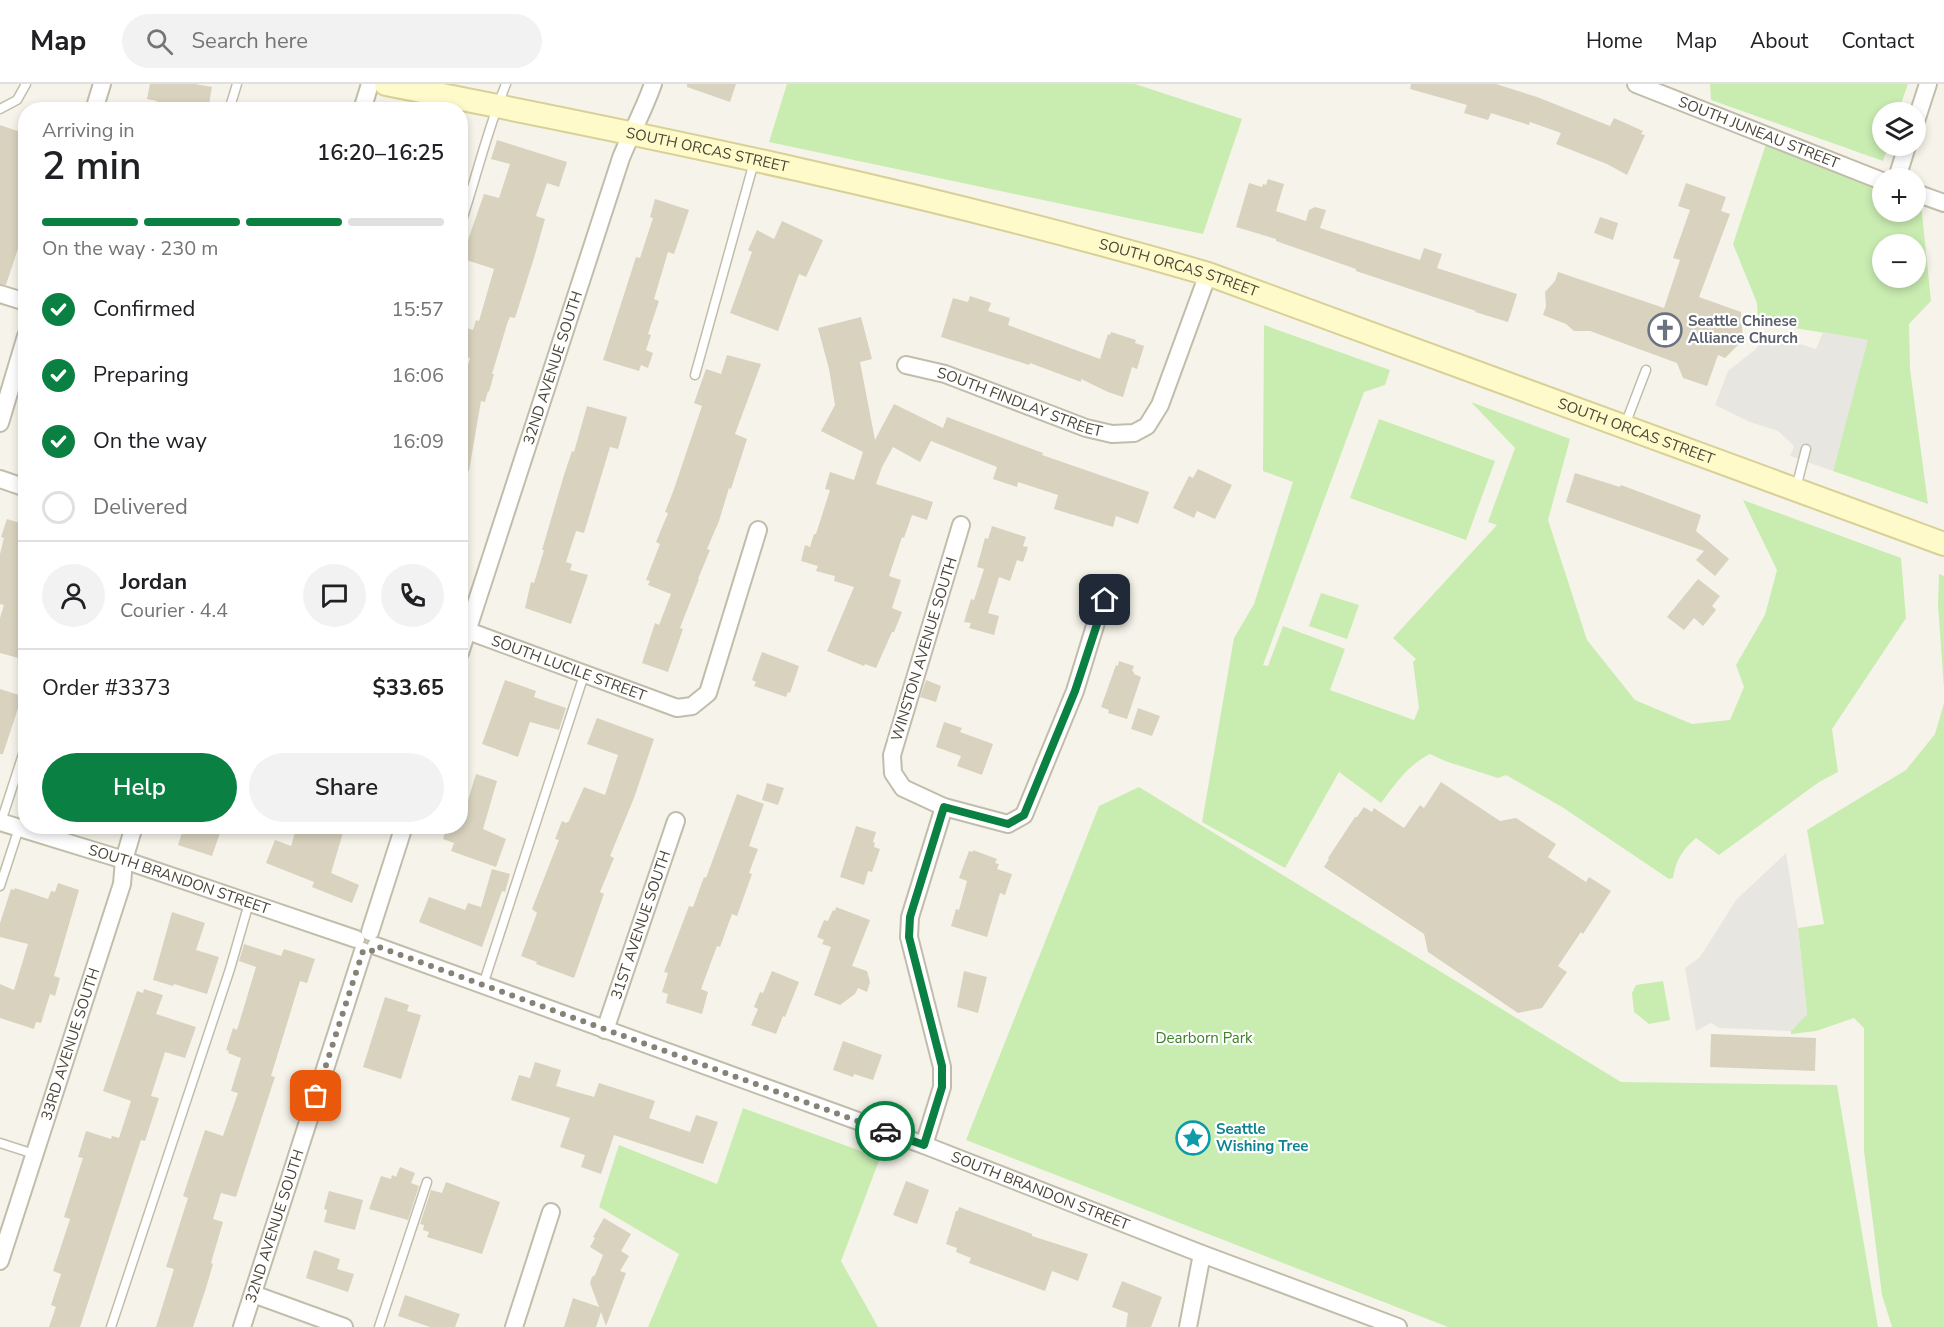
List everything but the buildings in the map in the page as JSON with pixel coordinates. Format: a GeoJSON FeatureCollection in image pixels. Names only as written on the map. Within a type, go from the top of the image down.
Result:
{"type":"FeatureCollection","features":[{"type":"Feature","properties":{"kind":"street"},"geometry":{"type":"LineString","coordinates":[[96,102],[102,84]]}},
{"type":"Feature","properties":{"kind":"street"},"geometry":{"type":"LineString","coordinates":[[364,102],[370,84]]}},
{"type":"Feature","properties":{"kind":"street","name":"SOUTH ORCAS STREET"},"geometry":{"type":"LineString","coordinates":[[386,84],[755,159],[1090,239],[1208,274],[1944,544]]}},
{"type":"Feature","properties":{"kind":"street","name":"32ND AVENUE SOUTH"},"geometry":{"type":"LineString","coordinates":[[468,617],[621,158],[643,112],[653,84]]}},
{"type":"Feature","properties":{"kind":"street","name":"SOUTH JUNEAU STREET"},"geometry":{"type":"LineString","coordinates":[[1636,84],[1872,177]]}},
{"type":"Feature","properties":{"kind":"street"},"geometry":{"type":"LineString","coordinates":[[1922,102],[1928,84]]}},
{"type":"Feature","properties":{"kind":"street"},"geometry":{"type":"LineString","coordinates":[[1926,197],[1944,203]]}},
{"type":"Feature","properties":{"kind":"street","name":"SOUTH FINDLAY STREET"},"geometry":{"type":"LineString","coordinates":[[906,365],[945,374],[1086,428],[1112,434],[1134,433],[1147,426],[1160,405],[1208,274]]}},
{"type":"Feature","properties":{"kind":"street"},"geometry":{"type":"LineString","coordinates":[[0,294],[18,300]]}},
{"type":"Feature","properties":{"kind":"street"},"geometry":{"type":"LineString","coordinates":[[0,423],[18,363]]}},
{"type":"Feature","properties":{"kind":"street"},"geometry":{"type":"LineString","coordinates":[[0,479],[18,485]]}},
{"type":"Feature","properties":{"kind":"street","name":"WINSTON AVENUE SOUTH"},"geometry":{"type":"LineString","coordinates":[[944,807],[903,788],[893,773],[892,755],[961,525]]}},
{"type":"Feature","properties":{"kind":"street","name":"SOUTH LUCILE STREET"},"geometry":{"type":"LineString","coordinates":[[468,631],[677,708],[692,706],[708,693],[758,530]]}},
{"type":"Feature","properties":{"kind":"street"},"geometry":{"type":"LineString","coordinates":[[924,1145],[942,1087],[942,1066],[909,937],[910,917],[944,807],[1008,824],[1024,815],[1075,691],[1098,616],[1111,584]]}},
{"type":"Feature","properties":{"kind":"street","name":"31ST AVENUE SOUTH"},"geometry":{"type":"LineString","coordinates":[[605,1030],[676,821]]}},
{"type":"Feature","properties":{"kind":"street","name":"SOUTH BRANDON STREET"},"geometry":{"type":"LineString","coordinates":[[0,822],[18,828]]}},
{"type":"Feature","properties":{"kind":"street","name":"SOUTH BRANDON STREET"},"geometry":{"type":"LineString","coordinates":[[38,834],[366,942],[924,1145],[1202,1254],[1398,1327]]}},
{"type":"Feature","properties":{"kind":"street","name":"33RD AVENUE SOUTH"},"geometry":{"type":"LineString","coordinates":[[0,1261],[122,884],[124,861],[132,834]]}},
{"type":"Feature","properties":{"kind":"street","name":"32ND AVENUE SOUTH"},"geometry":{"type":"LineString","coordinates":[[242,1327],[401,834]]}},
{"type":"Feature","properties":{"kind":"street"},"geometry":{"type":"LineString","coordinates":[[514,1327],[551,1212]]}},
{"type":"Feature","properties":{"kind":"street"},"geometry":{"type":"LineString","coordinates":[[1188,1327],[1202,1254]]}},
{"type":"Feature","properties":{"kind":"street"},"geometry":{"type":"LineString","coordinates":[[253,1294],[344,1327]]}},
{"type":"Feature","properties":{"kind":"lane"},"geometry":{"type":"LineString","coordinates":[[0,110],[16,100],[26,84]]}},
{"type":"Feature","properties":{"kind":"lane"},"geometry":{"type":"LineString","coordinates":[[231,102],[237,84]]}},
{"type":"Feature","properties":{"kind":"lane"},"geometry":{"type":"LineString","coordinates":[[468,200],[506,84]]}},
{"type":"Feature","properties":{"kind":"lane"},"geometry":{"type":"LineString","coordinates":[[695,375],[755,159]]}},
{"type":"Feature","properties":{"kind":"lane"},"geometry":{"type":"LineString","coordinates":[[1625,426],[1646,370]]}},
{"type":"Feature","properties":{"kind":"lane"},"geometry":{"type":"LineString","coordinates":[[1796,488],[1806,449]]}},
{"type":"Feature","properties":{"kind":"lane"},"geometry":{"type":"LineString","coordinates":[[483,985],[584,675]]}},
{"type":"Feature","properties":{"kind":"lane"},"geometry":{"type":"LineString","coordinates":[[0,822],[18,769]]}},
{"type":"Feature","properties":{"kind":"lane"},"geometry":{"type":"LineString","coordinates":[[0,885],[18,831]]}},
{"type":"Feature","properties":{"kind":"lane"},"geometry":{"type":"LineString","coordinates":[[111,1327],[230,969],[249,903]]}},
{"type":"Feature","properties":{"kind":"lane"},"geometry":{"type":"LineString","coordinates":[[0,1143],[34,1154]]}},
{"type":"Feature","properties":{"kind":"lane"},"geometry":{"type":"LineString","coordinates":[[379,1327],[427,1182]]}},
{"type":"Feature","properties":{"kind":"green space"},"geometry":{"type":"Polygon","coordinates":[[[787,84],[1135,84],[1242,119],[1203,234],[769,142],[787,84]]]}},
{"type":"Feature","properties":{"kind":"green space"},"geometry":{"type":"Polygon","coordinates":[[[1710,84],[1908,84],[1902,102],[1872,102],[1872,156],[1885,156],[1883,161],[1711,100],[1710,84]]]}},
{"type":"Feature","properties":{"kind":"green space"},"geometry":{"type":"Polygon","coordinates":[[[1766,144],[1872,186],[1872,222],[1923,222],[1924,234],[1872,234],[1872,288],[1926,288],[1926,252],[1931,301],[1909,324],[1910,369],[1928,504],[1833,471],[1867,340],[1758,322],[1757,303],[1733,244],[1766,144]]]}},
{"type":"Feature","properties":{"kind":"green space"},"geometry":{"type":"Polygon","coordinates":[[[1264,325],[1390,370],[1385,385],[1364,392],[1263,665],[1268,666],[1283,626],[1345,649],[1330,690],[1414,720],[1419,708],[1413,662],[1416,659],[1393,638],[1497,525],[1488,522],[1515,448],[1471,402],[1570,439],[1548,520],[1587,640],[1635,700],[1692,724],[1730,720],[1744,687],[1736,665],[1765,615],[1777,570],[1743,500],[1901,558],[1906,618],[1832,729],[1838,772],[1819,782],[1719,855],[1696,838],[1683,851],[1673,878],[1669,879],[1562,807],[1506,775],[1498,778],[1430,754],[1409,769],[1381,803],[1339,772],[1285,868],[1202,822],[1234,638],[1254,604],[1293,482],[1263,471],[1264,325]]]}},
{"type":"Feature","properties":{"kind":"green space"},"geometry":{"type":"Polygon","coordinates":[[[1379,419],[1495,461],[1466,540],[1350,498],[1379,419]]]}},
{"type":"Feature","properties":{"kind":"green space"},"geometry":{"type":"Polygon","coordinates":[[[1939,574],[1944,576],[1944,688],[1938,605],[1939,574]]]}},
{"type":"Feature","properties":{"kind":"green space"},"geometry":{"type":"Polygon","coordinates":[[[1321,593],[1359,605],[1347,639],[1309,626],[1321,593]]]}},
{"type":"Feature","properties":{"kind":"green space"},"geometry":{"type":"Polygon","coordinates":[[[1944,703],[1944,1327],[1892,1327],[1882,1295],[1864,1151],[1864,1028],[1854,1018],[1816,1031],[1791,1034],[1791,1031],[1807,1014],[1798,928],[1824,924],[1807,830],[1906,770],[1935,734],[1944,703]]]}},
{"type":"Feature","properties":{"kind":"green space","name":"Dearborn Park"},"geometry":{"type":"Polygon","coordinates":[[[1139,787],[1621,1082],[1837,1085],[1878,1327],[1448,1327],[966,1140],[1099,806],[1139,787]]]}},
{"type":"Feature","properties":{"kind":"green space"},"geometry":{"type":"Polygon","coordinates":[[[1663,981],[1670,1020],[1649,1024],[1634,1012],[1632,993],[1636,985],[1663,981]]]}},
{"type":"Feature","properties":{"kind":"green space"},"geometry":{"type":"Polygon","coordinates":[[[743,1108],[880,1158],[841,1261],[878,1327],[648,1327],[679,1254],[599,1207],[619,1145],[717,1184],[743,1108]]]}},
{"type":"Feature","properties":{"kind":"shaded area"},"geometry":{"type":"Polygon","coordinates":[[[1823,332],[1868,340],[1833,471],[1790,456],[1794,446],[1778,431],[1750,422],[1715,405],[1728,371],[1756,349],[1765,333],[1816,349],[1823,332]]]}},
{"type":"Feature","properties":{"kind":"shaded area"},"geometry":{"type":"Polygon","coordinates":[[[1786,853],[1798,928],[1807,1014],[1791,1031],[1719,1028],[1711,1023],[1696,1031],[1685,968],[1700,957],[1736,900],[1786,853]]]}},
{"type":"Feature","properties":{"kind":"way so far"},"geometry":{"type":"LineString","coordinates":[[316,1096],[363,951],[371,952],[376,946],[885,1131]]}},
{"type":"Feature","properties":{"kind":"place","name":"Seattle Chinese Alliance Church"},"geometry":{"type":"Point","coordinates":[1665,330]}},
{"type":"Feature","properties":{"kind":"place","name":"Seattle Wishing Tree"},"geometry":{"type":"Point","coordinates":[1193,1138]}},
{"type":"Feature","properties":{"kind":"route"},"geometry":{"type":"LineString","coordinates":[[885,1131],[924,1145],[942,1087],[941,1064],[909,937],[910,917],[944,807],[1008,824],[1024,815],[1075,691],[1105,600]]}}]}
